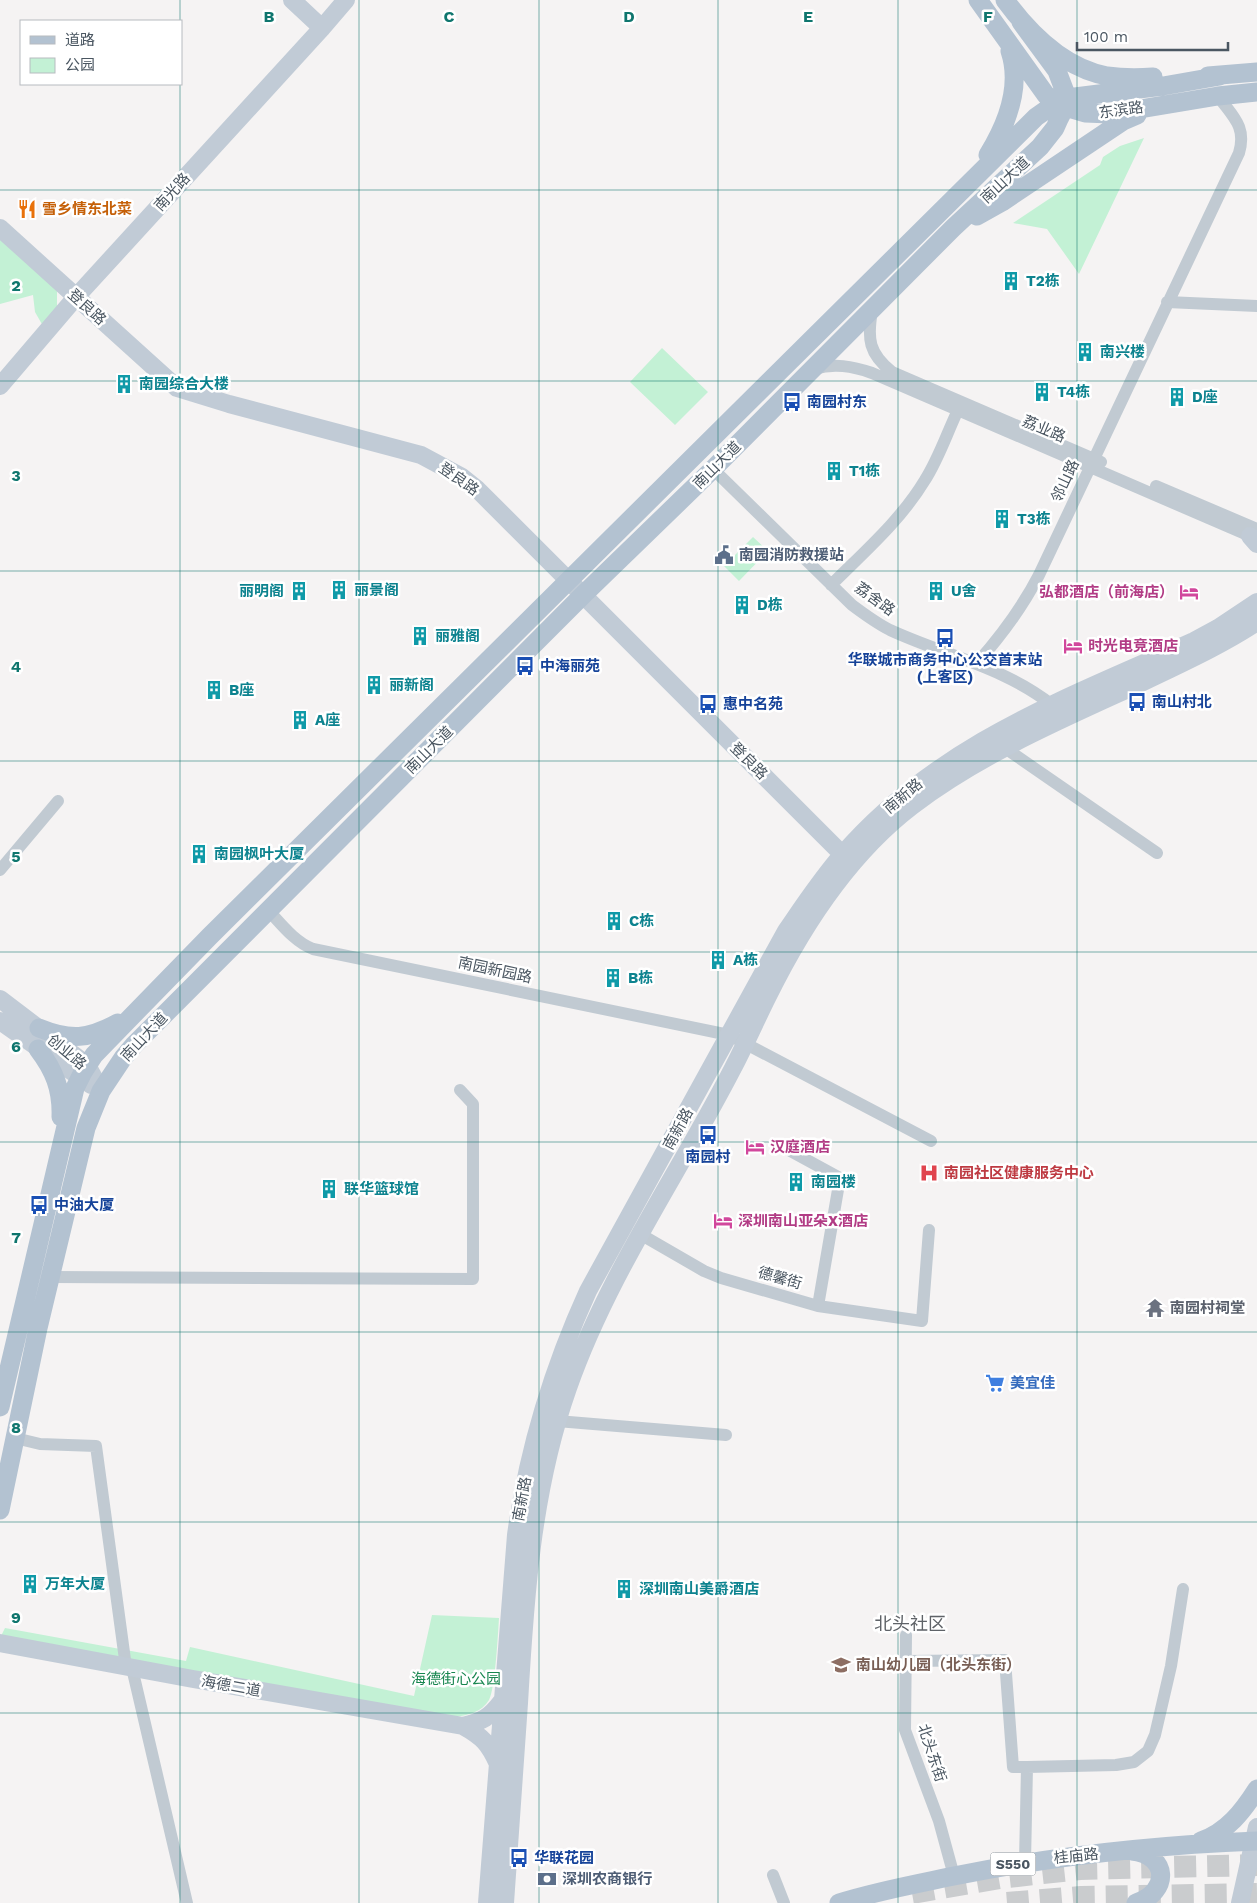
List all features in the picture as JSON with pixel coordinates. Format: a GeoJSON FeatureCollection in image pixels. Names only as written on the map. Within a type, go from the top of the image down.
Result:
{"type":"FeatureCollection","features":[{"type":"Feature","properties":{"kind":"main road"},"geometry":{"type":"LineString","coordinates":[[292,0],[322,28]]}},
{"type":"Feature","properties":{"kind":"main road","name":"南光路"},"geometry":{"type":"LineString","coordinates":[[0,386],[76,297],[346,0]]}},
{"type":"Feature","properties":{"kind":"main road"},"geometry":{"type":"LineString","coordinates":[[978,0],[1046,95],[1062,103],[1220,76]]}},
{"type":"Feature","properties":{"kind":"main road","name":"东滨路"},"geometry":{"type":"LineString","coordinates":[[1005,0],[1021,22],[1066,60],[1094,72],[1108,76],[1137,78],[1220,76],[1257,72]]}},
{"type":"Feature","properties":{"kind":"main road"},"geometry":{"type":"LineString","coordinates":[[1021,22],[1058,71],[1064,86],[1062,103]]}},
{"type":"Feature","properties":{"kind":"main road"},"geometry":{"type":"LineString","coordinates":[[965,187],[996,141],[1011,105],[1014,70],[1011,53],[1005,38]]}},
{"type":"Feature","properties":{"kind":"main road","name":"东滨路"},"geometry":{"type":"LineString","coordinates":[[1062,103],[1086,113],[1110,114],[1171,103],[1257,92]]}},
{"type":"Feature","properties":{"kind":"main road","name":"南山大道"},"geometry":{"type":"LineString","coordinates":[[0,1407],[72,1099],[83,1072],[130,1017],[210,936],[1026,126],[1062,103]]}},
{"type":"Feature","properties":{"kind":"main road","name":"南山大道"},"geometry":{"type":"LineString","coordinates":[[0,1510],[50,1277],[79,1155],[100,1091],[118,1064],[134,1045],[583,595],[713,469],[954,228],[1040,147],[1055,128],[1062,103]]}},
{"type":"Feature","properties":{"kind":"main road"},"geometry":{"type":"LineString","coordinates":[[954,228],[1002,202],[1124,122],[1171,103]]}},
{"type":"Feature","properties":{"kind":"main road","name":"登良路"},"geometry":{"type":"LineString","coordinates":[[0,228],[177,388],[421,455],[462,477],[477,489],[569,580],[842,854]]}},
{"type":"Feature","properties":{"kind":"main road","name":"南新路"},"geometry":{"type":"LineString","coordinates":[[505,1903],[524,1615],[530,1558],[540,1492],[557,1421],[572,1376],[594,1323],[640,1234],[733,1068],[769,994],[798,942],[839,879],[887,827],[912,806],[949,780],[1005,748],[1198,648],[1218,628],[1257,602]]}},
{"type":"Feature","properties":{"kind":"main road","name":"南新路"},"geometry":{"type":"LineString","coordinates":[[487,1903],[513,1564],[520,1508],[540,1418],[565,1341],[588,1291],[786,931],[824,875],[842,854],[898,800],[939,768],[982,740],[1052,705],[1198,648],[1257,622]]}},
{"type":"Feature","properties":{"kind":"main road","name":"创业路"},"geometry":{"type":"LineString","coordinates":[[0,999],[39,1028],[100,1091]]}},
{"type":"Feature","properties":{"kind":"main road"},"geometry":{"type":"LineString","coordinates":[[39,1028],[65,1036],[85,1037],[130,1017]]}},
{"type":"Feature","properties":{"kind":"main road","name":"创业路"},"geometry":{"type":"LineString","coordinates":[[0,1021],[38,1049],[83,1072]]}},
{"type":"Feature","properties":{"kind":"main road"},"geometry":{"type":"LineString","coordinates":[[38,1049],[52,1069],[59,1088],[61,1110],[59,1153]]}},
{"type":"Feature","properties":{"kind":"main road","name":"海德二道"},"geometry":{"type":"LineString","coordinates":[[0,1643],[129,1668],[463,1726],[486,1741],[498,1764]]}},
{"type":"Feature","properties":{"kind":"main road","name":"海德二道"},"geometry":{"type":"LineString","coordinates":[[463,1726],[478,1722],[492,1715],[502,1701]]}},
{"type":"Feature","properties":{"kind":"main road"},"geometry":{"type":"LineString","coordinates":[[1191,1845],[1207,1839],[1225,1828],[1242,1812],[1257,1790]]}},
{"type":"Feature","properties":{"kind":"main road"},"geometry":{"type":"LineString","coordinates":[[1240,1903],[1256,1836]]}},
{"type":"Feature","properties":{"kind":"main road","name":"桂庙路"},"geometry":{"type":"LineString","coordinates":[[839,1903],[890,1889],[1026,1862],[1191,1845],[1256,1836]]}},
{"type":"Feature","properties":{"kind":"main road"},"geometry":{"type":"LineString","coordinates":[[1127,1851],[1139,1852],[1148,1856],[1160,1869],[1159,1886],[1154,1894],[1136,1903]]}},
{"type":"Feature","properties":{"kind":"street","name":"邻山路"},"geometry":{"type":"LineString","coordinates":[[977,664],[1005,630],[1030,592],[1242,143],[1239,125],[1218,96]]}},
{"type":"Feature","properties":{"kind":"street"},"geometry":{"type":"LineString","coordinates":[[1167,302],[1257,306]]}},
{"type":"Feature","properties":{"kind":"street","name":"荔业路"},"geometry":{"type":"LineString","coordinates":[[872,311],[870,329],[872,349],[876,358],[892,372],[1255,537]]}},
{"type":"Feature","properties":{"kind":"street","name":"荔业路"},"geometry":{"type":"LineString","coordinates":[[814,369],[835,365],[864,370],[1091,463]]}},
{"type":"Feature","properties":{"kind":"street"},"geometry":{"type":"LineString","coordinates":[[831,586],[881,535],[914,497],[934,464],[958,410]]}},
{"type":"Feature","properties":{"kind":"street","name":"荔舍路"},"geometry":{"type":"LineString","coordinates":[[713,469],[831,586],[870,619],[890,630],[977,664],[1028,688],[1052,705]]}},
{"type":"Feature","properties":{"kind":"street"},"geometry":{"type":"LineString","coordinates":[[1005,748],[1157,853]]}},
{"type":"Feature","properties":{"kind":"street"},"geometry":{"type":"LineString","coordinates":[[0,870],[58,801]]}},
{"type":"Feature","properties":{"kind":"street","name":"南园新园路"},"geometry":{"type":"LineString","coordinates":[[269,911],[296,939],[314,949],[729,1035],[931,1141]]}},
{"type":"Feature","properties":{"kind":"street"},"geometry":{"type":"LineString","coordinates":[[50,1277],[473,1279],[473,1104],[460,1090]]}},
{"type":"Feature","properties":{"kind":"street"},"geometry":{"type":"LineString","coordinates":[[785,1148],[840,1178],[818,1306]]}},
{"type":"Feature","properties":{"kind":"street","name":"德馨街"},"geometry":{"type":"LineString","coordinates":[[640,1234],[704,1271],[721,1278],[818,1306],[922,1321],[929,1230]]}},
{"type":"Feature","properties":{"kind":"street"},"geometry":{"type":"LineString","coordinates":[[557,1421],[726,1435]]}},
{"type":"Feature","properties":{"kind":"street"},"geometry":{"type":"LineString","coordinates":[[15,1438],[40,1444],[96,1446],[129,1668],[187,1903]]}},
{"type":"Feature","properties":{"kind":"street"},"geometry":{"type":"LineString","coordinates":[[906,1661],[1005,1660],[1013,1767],[1116,1765],[1134,1762],[1148,1751],[1155,1734],[1171,1666],[1183,1589]]}},
{"type":"Feature","properties":{"kind":"street","name":"北头东街"},"geometry":{"type":"LineString","coordinates":[[906,1635],[905,1730],[939,1821],[954,1876]]}},
{"type":"Feature","properties":{"kind":"street"},"geometry":{"type":"LineString","coordinates":[[1026,1862],[1027,1767]]}},
{"type":"Feature","properties":{"kind":"street"},"geometry":{"type":"LineString","coordinates":[[773,1875],[784,1903]]}},
{"type":"Feature","properties":{"kind":"green space"},"geometry":{"type":"Polygon","coordinates":[[[1144,138],[1079,274],[1047,229],[1013,223],[1100,165],[1103,157],[1120,146],[1144,138]]]}},
{"type":"Feature","properties":{"kind":"green space"},"geometry":{"type":"Polygon","coordinates":[[[0,239],[57,289],[57,307],[43,326],[35,312],[33,295],[0,304],[0,239]]]}},
{"type":"Feature","properties":{"kind":"green space"},"geometry":{"type":"Polygon","coordinates":[[[662,348],[708,392],[675,425],[630,382],[662,348]]]}},
{"type":"Feature","properties":{"kind":"green space"},"geometry":{"type":"Polygon","coordinates":[[[753,537],[768,551],[739,581],[724,566],[753,537]]]}},
{"type":"Feature","properties":{"kind":"green space","name":"海德街心公园"},"geometry":{"type":"Polygon","coordinates":[[[432,1615],[499,1618],[496,1661],[491,1694],[486,1704],[474,1712],[455,1717],[0,1638],[5,1628],[186,1661],[190,1647],[414,1696],[432,1615]]]}},
{"type":"Feature","properties":{"kind":"tunnel"},"geometry":{"type":"LineString","coordinates":[[912,1893],[999,1878],[1080,1869],[1257,1865]]}},
{"type":"Feature","properties":{"kind":"tunnel"},"geometry":{"type":"LineString","coordinates":[[1007,1903],[1081,1897],[1257,1894]]}},
{"type":"Feature","properties":{"kind":"place","name":"雪乡情东北菜"},"geometry":{"type":"Point","coordinates":[27,209]}},
{"type":"Feature","properties":{"kind":"place","name":"T2栋"},"geometry":{"type":"Point","coordinates":[1011,281]}},
{"type":"Feature","properties":{"kind":"place","name":"南兴楼"},"geometry":{"type":"Point","coordinates":[1085,352]}},
{"type":"Feature","properties":{"kind":"place","name":"南园综合大楼"},"geometry":{"type":"Point","coordinates":[124,384]}},
{"type":"Feature","properties":{"kind":"place","name":"T4栋"},"geometry":{"type":"Point","coordinates":[1042,392]}},
{"type":"Feature","properties":{"kind":"place","name":"D座"},"geometry":{"type":"Point","coordinates":[1177,397]}},
{"type":"Feature","properties":{"kind":"place","name":"南园村东"},"geometry":{"type":"Point","coordinates":[792,402]}},
{"type":"Feature","properties":{"kind":"place","name":"T1栋"},"geometry":{"type":"Point","coordinates":[834,471]}},
{"type":"Feature","properties":{"kind":"place","name":"T3栋"},"geometry":{"type":"Point","coordinates":[1002,519]}},
{"type":"Feature","properties":{"kind":"place","name":"南园消防救援站"},"geometry":{"type":"Point","coordinates":[724,555]}},
{"type":"Feature","properties":{"kind":"place","name":"丽景阁"},"geometry":{"type":"Point","coordinates":[339,590]}},
{"type":"Feature","properties":{"kind":"place","name":"丽明阁"},"geometry":{"type":"Point","coordinates":[299,591]}},
{"type":"Feature","properties":{"kind":"place","name":"U舍"},"geometry":{"type":"Point","coordinates":[936,591]}},
{"type":"Feature","properties":{"kind":"place","name":"弘都酒店（前海店）"},"geometry":{"type":"Point","coordinates":[1189,592]}},
{"type":"Feature","properties":{"kind":"place","name":"D栋"},"geometry":{"type":"Point","coordinates":[742,605]}},
{"type":"Feature","properties":{"kind":"place","name":"丽雅阁"},"geometry":{"type":"Point","coordinates":[420,636]}},
{"type":"Feature","properties":{"kind":"place","name":"华联城市商务中心公交首末站 (上客区)"},"geometry":{"type":"Point","coordinates":[945,638]}},
{"type":"Feature","properties":{"kind":"place","name":"时光电竞酒店"},"geometry":{"type":"Point","coordinates":[1073,646]}},
{"type":"Feature","properties":{"kind":"place","name":"中海丽苑"},"geometry":{"type":"Point","coordinates":[525,666]}},
{"type":"Feature","properties":{"kind":"place","name":"丽新阁"},"geometry":{"type":"Point","coordinates":[374,685]}},
{"type":"Feature","properties":{"kind":"place","name":"B座"},"geometry":{"type":"Point","coordinates":[214,690]}},
{"type":"Feature","properties":{"kind":"place","name":"南山村北"},"geometry":{"type":"Point","coordinates":[1137,702]}},
{"type":"Feature","properties":{"kind":"place","name":"惠中名苑"},"geometry":{"type":"Point","coordinates":[708,704]}},
{"type":"Feature","properties":{"kind":"place","name":"A座"},"geometry":{"type":"Point","coordinates":[300,720]}},
{"type":"Feature","properties":{"kind":"place","name":"南园枫叶大厦"},"geometry":{"type":"Point","coordinates":[199,854]}},
{"type":"Feature","properties":{"kind":"place","name":"C栋"},"geometry":{"type":"Point","coordinates":[614,921]}},
{"type":"Feature","properties":{"kind":"place","name":"A栋"},"geometry":{"type":"Point","coordinates":[718,960]}},
{"type":"Feature","properties":{"kind":"place","name":"B栋"},"geometry":{"type":"Point","coordinates":[613,978]}},
{"type":"Feature","properties":{"kind":"place","name":"南园村"},"geometry":{"type":"Point","coordinates":[708,1135]}},
{"type":"Feature","properties":{"kind":"place","name":"汉庭酒店"},"geometry":{"type":"Point","coordinates":[755,1147]}},
{"type":"Feature","properties":{"kind":"place","name":"南园社区健康服务中心"},"geometry":{"type":"Point","coordinates":[929,1173]}},
{"type":"Feature","properties":{"kind":"place","name":"南园楼"},"geometry":{"type":"Point","coordinates":[796,1182]}},
{"type":"Feature","properties":{"kind":"place","name":"联华篮球馆"},"geometry":{"type":"Point","coordinates":[329,1189]}},
{"type":"Feature","properties":{"kind":"place","name":"中油大厦"},"geometry":{"type":"Point","coordinates":[39,1205]}},
{"type":"Feature","properties":{"kind":"place","name":"深圳南山亚朵X酒店"},"geometry":{"type":"Point","coordinates":[723,1221]}},
{"type":"Feature","properties":{"kind":"place","name":"南园村祠堂"},"geometry":{"type":"Point","coordinates":[1155,1308]}},
{"type":"Feature","properties":{"kind":"place","name":"美宜佳"},"geometry":{"type":"Point","coordinates":[995,1383]}},
{"type":"Feature","properties":{"kind":"place","name":"万年大厦"},"geometry":{"type":"Point","coordinates":[30,1584]}},
{"type":"Feature","properties":{"kind":"place","name":"深圳南山美爵酒店"},"geometry":{"type":"Point","coordinates":[624,1589]}},
{"type":"Feature","properties":{"kind":"place","name":"南山幼儿园（北头东街）"},"geometry":{"type":"Point","coordinates":[841,1665]}},
{"type":"Feature","properties":{"kind":"place","name":"华联花园"},"geometry":{"type":"Point","coordinates":[519,1858]}},
{"type":"Feature","properties":{"kind":"place","name":"深圳农商银行"},"geometry":{"type":"Point","coordinates":[547,1879]}},
{"type":"Feature","properties":{"kind":"district","name":"北头社区"},"geometry":{"type":"Point","coordinates":[910,1623]}}]}
